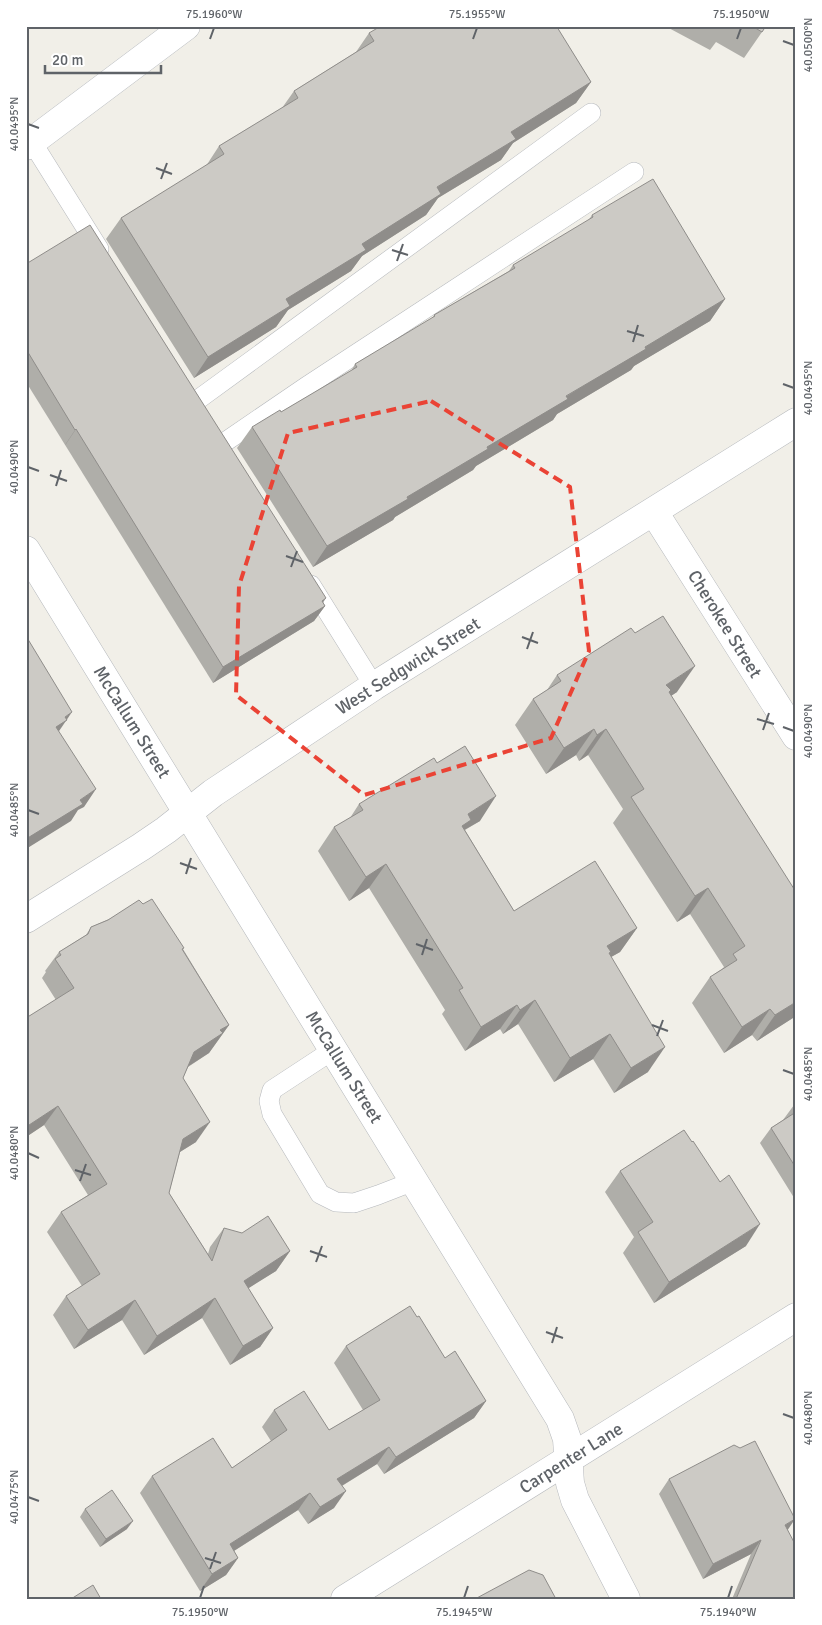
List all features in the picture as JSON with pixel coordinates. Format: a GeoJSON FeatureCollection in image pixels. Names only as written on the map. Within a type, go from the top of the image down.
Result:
{"type":"FeatureCollection","features":[{"type":"Feature","properties":{"kind":"street"},"geometry":{"type":"LineString","coordinates":[[29,144],[186,26]]}},
{"type":"Feature","properties":{"kind":"street","name":"West Sedgwick Street"},"geometry":{"type":"LineString","coordinates":[[26,919],[141,848],[213,792],[374,686],[796,422]]}},
{"type":"Feature","properties":{"kind":"street","name":"Cherokee Street"},"geometry":{"type":"LineString","coordinates":[[654,512],[796,736]]}},
{"type":"Feature","properties":{"kind":"street","name":"McCallum Street"},"geometry":{"type":"LineString","coordinates":[[26,550],[560,1419],[567,1439],[570,1483],[574,1500],[626,1599]]}},
{"type":"Feature","properties":{"kind":"street","name":"Carpenter Lane"},"geometry":{"type":"LineString","coordinates":[[345,1599],[796,1317]]}},
{"type":"Feature","properties":{"kind":"lane"},"geometry":{"type":"LineString","coordinates":[[209,423],[591,113]]}},
{"type":"Feature","properties":{"kind":"lane"},"geometry":{"type":"LineString","coordinates":[[29,144],[111,267]]}},
{"type":"Feature","properties":{"kind":"lane"},"geometry":{"type":"LineString","coordinates":[[209,423],[308,386],[634,172]]}},
{"type":"Feature","properties":{"kind":"lane"},"geometry":{"type":"LineString","coordinates":[[186,384],[233,461]]}},
{"type":"Feature","properties":{"kind":"lane"},"geometry":{"type":"LineString","coordinates":[[302,570],[374,686]]}},
{"type":"Feature","properties":{"kind":"lane"},"geometry":{"type":"LineString","coordinates":[[333,1050],[272,1090],[269,1101],[272,1114],[320,1194],[336,1202],[354,1203],[414,1181]]}},
{"type":"Feature","properties":{"kind":"highlighted area"},"geometry":{"type":"Polygon","coordinates":[[[431,401],[570,487],[589,651],[551,738],[364,795],[236,695],[239,586],[288,433],[431,401]]]}},
{"type":"Feature","properties":{"kind":"building"},"geometry":{"type":"Polygon","coordinates":[[[381,26],[558,26],[591,82],[511,132],[516,139],[437,187],[441,194],[362,244],[366,250],[286,299],[290,306],[208,357],[121,218],[224,154],[219,146],[298,98],[294,91],[374,41],[369,33],[381,26]]]}},
{"type":"Feature","properties":{"kind":"building"},"geometry":{"type":"Polygon","coordinates":[[[752,26],[766,26],[762,32],[752,26]]]}},
{"type":"Feature","properties":{"kind":"building"},"geometry":{"type":"Polygon","coordinates":[[[653,179],[725,299],[645,347],[646,349],[566,396],[568,399],[407,497],[408,499],[327,546],[252,427],[357,367],[355,364],[515,268],[513,265],[653,179]]]}},
{"type":"Feature","properties":{"kind":"building"},"geometry":{"type":"Polygon","coordinates":[[[90,225],[326,598],[322,601],[325,606],[223,667],[26,349],[26,264],[90,225]]]}},
{"type":"Feature","properties":{"kind":"building"},"geometry":{"type":"Polygon","coordinates":[[[663,616],[695,666],[666,685],[671,690],[669,692],[796,892],[796,1002],[775,1015],[770,1009],[742,1027],[710,977],[737,960],[733,954],[745,946],[708,888],[695,896],[631,797],[644,789],[606,729],[597,735],[594,729],[564,748],[533,699],[561,681],[557,675],[631,628],[635,633],[663,616]]]}},
{"type":"Feature","properties":{"kind":"building"},"geometry":{"type":"Polygon","coordinates":[[[26,636],[72,712],[65,717],[67,720],[56,727],[96,789],[80,800],[83,804],[26,839],[26,636]]]}},
{"type":"Feature","properties":{"kind":"building"},"geometry":{"type":"Polygon","coordinates":[[[465,746],[496,796],[468,814],[471,820],[462,826],[514,911],[595,861],[637,928],[607,946],[611,952],[609,953],[665,1047],[631,1068],[610,1034],[570,1058],[535,1000],[520,1010],[517,1005],[481,1027],[459,990],[463,988],[386,864],[366,877],[334,827],[363,810],[359,804],[434,758],[437,763],[465,746]]]}},
{"type":"Feature","properties":{"kind":"building"},"geometry":{"type":"Polygon","coordinates":[[[152,899],[184,948],[182,949],[229,1025],[220,1030],[223,1033],[194,1052],[183,1078],[210,1122],[183,1139],[169,1193],[212,1261],[224,1228],[242,1233],[268,1216],[290,1251],[244,1281],[273,1328],[243,1346],[215,1298],[157,1336],[135,1300],[88,1330],[66,1296],[100,1274],[61,1212],[107,1184],[58,1106],[26,1127],[26,1018],[74,988],[55,959],[61,955],[59,952],[88,934],[91,927],[108,920],[139,900],[143,904],[152,899]]]}},
{"type":"Feature","properties":{"kind":"building"},"geometry":{"type":"Polygon","coordinates":[[[796,1112],[796,1168],[771,1128],[796,1112]]]}},
{"type":"Feature","properties":{"kind":"building"},"geometry":{"type":"Polygon","coordinates":[[[684,1130],[720,1182],[729,1175],[760,1224],[669,1282],[638,1232],[653,1222],[620,1171],[684,1130]]]}},
{"type":"Feature","properties":{"kind":"building"},"geometry":{"type":"Polygon","coordinates":[[[410,1306],[417,1317],[419,1316],[445,1358],[455,1351],[486,1401],[396,1457],[389,1447],[337,1479],[346,1491],[320,1507],[310,1493],[230,1544],[238,1558],[212,1574],[152,1476],[213,1438],[232,1468],[287,1430],[274,1410],[304,1391],[329,1430],[380,1400],[346,1346],[410,1306]]]}},
{"type":"Feature","properties":{"kind":"building"},"geometry":{"type":"Polygon","coordinates":[[[755,1441],[795,1519],[785,1525],[796,1546],[796,1599],[736,1599],[761,1540],[713,1564],[669,1479],[734,1445],[740,1448],[755,1441]]]}},
{"type":"Feature","properties":{"kind":"building"},"geometry":{"type":"Polygon","coordinates":[[[112,1490],[133,1521],[106,1539],[85,1509],[112,1490]]]}},
{"type":"Feature","properties":{"kind":"building"},"geometry":{"type":"Polygon","coordinates":[[[529,1570],[543,1575],[556,1599],[475,1599],[529,1570]]]}},
{"type":"Feature","properties":{"kind":"building"},"geometry":{"type":"Polygon","coordinates":[[[93,1585],[101,1599],[71,1599],[93,1585]]]}}]}
